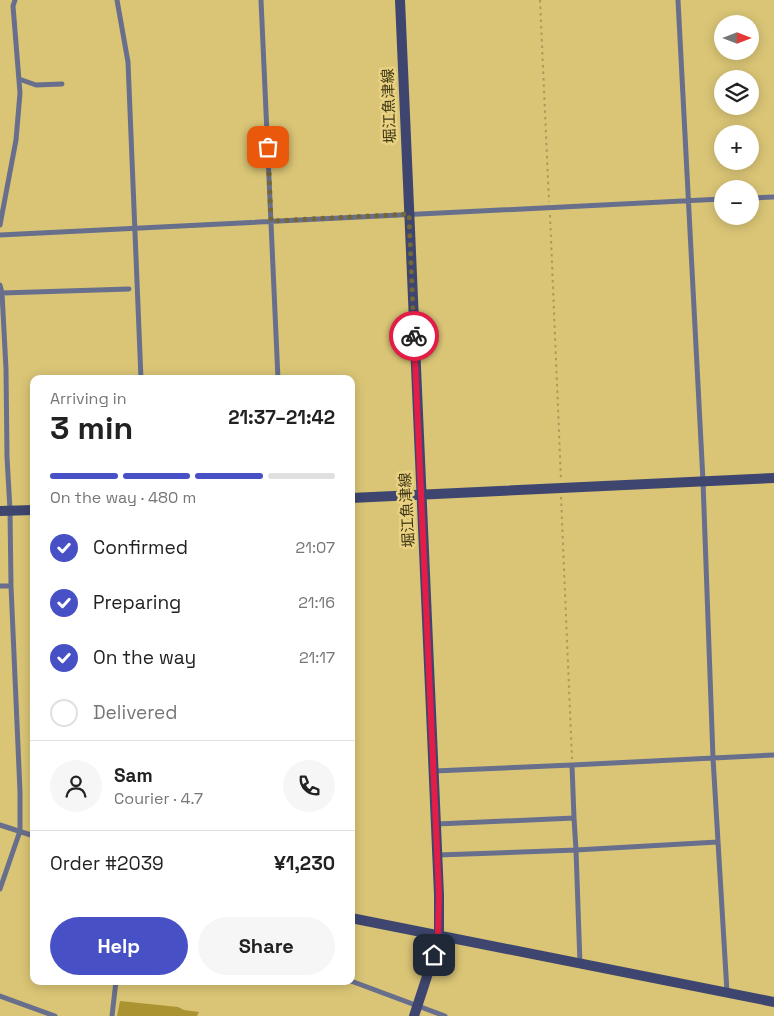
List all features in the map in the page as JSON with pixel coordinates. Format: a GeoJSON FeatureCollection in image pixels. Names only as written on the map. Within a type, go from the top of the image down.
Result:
{"type":"FeatureCollection","features":[{"type":"Feature","properties":{"kind":"main road","name":"堀江魚津線"},"geometry":{"type":"LineString","coordinates":[[400,0],[439,895],[438,936],[434,955],[416,1011]]}},
{"type":"Feature","properties":{"kind":"main road"},"geometry":{"type":"LineString","coordinates":[[355,498],[774,478]]}},
{"type":"Feature","properties":{"kind":"main road"},"geometry":{"type":"LineString","coordinates":[[5,511],[30,510]]}},
{"type":"Feature","properties":{"kind":"main road"},"geometry":{"type":"LineString","coordinates":[[355,919],[774,1002]]}},
{"type":"Feature","properties":{"kind":"street"},"geometry":{"type":"LineString","coordinates":[[0,225],[16,140],[20,93],[15,0]]}},
{"type":"Feature","properties":{"kind":"street"},"geometry":{"type":"LineString","coordinates":[[117,0],[128,62],[141,375]]}},
{"type":"Feature","properties":{"kind":"street"},"geometry":{"type":"LineString","coordinates":[[261,0],[278,375]]}},
{"type":"Feature","properties":{"kind":"street"},"geometry":{"type":"LineString","coordinates":[[678,0],[703,481],[713,758],[727,993]]}},
{"type":"Feature","properties":{"kind":"street"},"geometry":{"type":"LineString","coordinates":[[19,79],[36,85],[62,84]]}},
{"type":"Feature","properties":{"kind":"street"},"geometry":{"type":"LineString","coordinates":[[759,198],[774,197]]}},
{"type":"Feature","properties":{"kind":"street"},"geometry":{"type":"LineString","coordinates":[[0,235],[714,199]]}},
{"type":"Feature","properties":{"kind":"street"},"geometry":{"type":"LineString","coordinates":[[0,285],[2,293],[7,457],[5,511],[11,586],[20,782],[20,831],[0,889]]}},
{"type":"Feature","properties":{"kind":"street"},"geometry":{"type":"LineString","coordinates":[[2,293],[129,289]]}},
{"type":"Feature","properties":{"kind":"street"},"geometry":{"type":"LineString","coordinates":[[0,586],[11,586]]}},
{"type":"Feature","properties":{"kind":"street"},"geometry":{"type":"LineString","coordinates":[[434,771],[774,755]]}},
{"type":"Feature","properties":{"kind":"street"},"geometry":{"type":"LineString","coordinates":[[572,765],[580,964]]}},
{"type":"Feature","properties":{"kind":"street"},"geometry":{"type":"LineString","coordinates":[[436,824],[574,818]]}},
{"type":"Feature","properties":{"kind":"street"},"geometry":{"type":"LineString","coordinates":[[0,825],[30,835]]}},
{"type":"Feature","properties":{"kind":"street"},"geometry":{"type":"LineString","coordinates":[[438,855],[718,842]]}},
{"type":"Feature","properties":{"kind":"street"},"geometry":{"type":"LineString","coordinates":[[355,983],[416,1011],[445,1016]]}},
{"type":"Feature","properties":{"kind":"street"},"geometry":{"type":"LineString","coordinates":[[112,1016],[116,985]]}},
{"type":"Feature","properties":{"kind":"street"},"geometry":{"type":"LineString","coordinates":[[0,996],[55,1016]]}},
{"type":"Feature","properties":{"kind":"path"},"geometry":{"type":"LineString","coordinates":[[540,0],[572,765]]}},
{"type":"Feature","properties":{"kind":"shaded area"},"geometry":{"type":"Polygon","coordinates":[[[120,1001],[178,1007],[184,1010],[199,1012],[197,1016],[117,1016],[120,1001]]]}},
{"type":"Feature","properties":{"kind":"way so far"},"geometry":{"type":"LineString","coordinates":[[268,147],[271,221],[409,214],[414,336]]}},
{"type":"Feature","properties":{"kind":"route"},"geometry":{"type":"LineString","coordinates":[[414,336],[439,895],[438,936],[434,955]]}}]}
